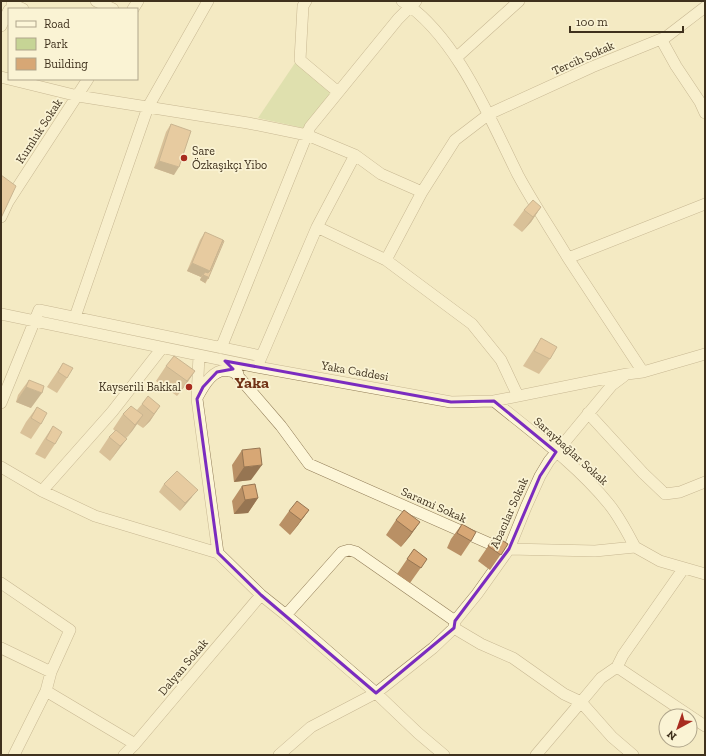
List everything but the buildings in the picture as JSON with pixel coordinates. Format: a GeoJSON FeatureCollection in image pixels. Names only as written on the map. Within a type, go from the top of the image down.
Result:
{"type":"FeatureCollection","features":[{"type":"Feature","properties":{"kind":"street"},"geometry":{"type":"LineString","coordinates":[[96,1],[111,8]]}},
{"type":"Feature","properties":{"kind":"street"},"geometry":{"type":"LineString","coordinates":[[75,317],[148,107],[208,1]]}},
{"type":"Feature","properties":{"kind":"street"},"geometry":{"type":"LineString","coordinates":[[306,1],[303,6],[300,60],[338,92]]}},
{"type":"Feature","properties":{"kind":"street"},"geometry":{"type":"LineString","coordinates":[[456,58],[519,1]]}},
{"type":"Feature","properties":{"kind":"street"},"geometry":{"type":"LineString","coordinates":[[221,348],[310,127],[409,3],[432,26],[456,58],[489,114],[519,177],[568,258],[643,372]]}},
{"type":"Feature","properties":{"kind":"street","name":"Tercih Sokak"},"geometry":{"type":"LineString","coordinates":[[386,260],[422,192],[455,140],[489,114],[592,67],[666,37],[705,7]]}},
{"type":"Feature","properties":{"kind":"street"},"geometry":{"type":"LineString","coordinates":[[1,26],[8,12]]}},
{"type":"Feature","properties":{"kind":"street"},"geometry":{"type":"LineString","coordinates":[[661,39],[676,66],[700,102],[705,113]]}},
{"type":"Feature","properties":{"kind":"street"},"geometry":{"type":"LineString","coordinates":[[10,80],[78,96],[248,123],[307,136],[355,155],[382,174],[422,192]]}},
{"type":"Feature","properties":{"kind":"street","name":"Kumluk Sokak"},"geometry":{"type":"LineString","coordinates":[[1,217],[8,202],[87,80]]}},
{"type":"Feature","properties":{"kind":"street"},"geometry":{"type":"LineString","coordinates":[[257,367],[317,227],[355,155]]}},
{"type":"Feature","properties":{"kind":"street"},"geometry":{"type":"LineString","coordinates":[[568,258],[705,204]]}},
{"type":"Feature","properties":{"kind":"street"},"geometry":{"type":"LineString","coordinates":[[317,227],[386,260],[472,324],[501,360],[518,396]]}},
{"type":"Feature","properties":{"kind":"street"},"geometry":{"type":"LineString","coordinates":[[1,403],[39,310],[261,356]]}},
{"type":"Feature","properties":{"kind":"street","name":"Yaka Caddesi"},"geometry":{"type":"LineString","coordinates":[[1,314],[257,367],[451,402],[494,401],[643,372],[705,355]]}},
{"type":"Feature","properties":{"kind":"street"},"geometry":{"type":"LineString","coordinates":[[42,490],[167,349],[185,366],[197,399]]}},
{"type":"Feature","properties":{"kind":"street"},"geometry":{"type":"LineString","coordinates":[[199,355],[197,399],[218,554]]}},
{"type":"Feature","properties":{"kind":"street","name":"Sarami Sokak"},"geometry":{"type":"LineString","coordinates":[[225,360],[309,464],[495,546],[509,549],[595,551],[635,547]]}},
{"type":"Feature","properties":{"kind":"street"},"geometry":{"type":"LineString","coordinates":[[197,399],[203,386],[209,378],[217,372],[227,370],[238,375]]}},
{"type":"Feature","properties":{"kind":"street","name":"Abacılar Sokak"},"geometry":{"type":"LineString","coordinates":[[279,755],[311,727],[376,692],[433,648],[454,625],[509,549],[540,476],[549,460],[612,386],[628,374]]}},
{"type":"Feature","properties":{"kind":"street"},"geometry":{"type":"LineString","coordinates":[[587,382],[596,390],[597,397],[592,409],[643,473],[665,494],[680,492],[705,482]]}},
{"type":"Feature","properties":{"kind":"street","name":"Saraybağlar Sokak"},"geometry":{"type":"LineString","coordinates":[[494,401],[584,476],[608,503],[623,524],[635,547]]}},
{"type":"Feature","properties":{"kind":"street"},"geometry":{"type":"LineString","coordinates":[[1,467],[42,490],[95,516],[218,554],[261,595],[376,692],[418,733],[444,755]]}},
{"type":"Feature","properties":{"kind":"street"},"geometry":{"type":"LineString","coordinates":[[635,547],[660,561],[705,574]]}},
{"type":"Feature","properties":{"kind":"street"},"geometry":{"type":"LineString","coordinates":[[286,615],[342,552],[349,550],[356,552],[481,644],[512,658],[564,694],[581,702],[612,737],[633,755]]}},
{"type":"Feature","properties":{"kind":"street"},"geometry":{"type":"LineString","coordinates":[[536,755],[601,678],[617,668],[622,655],[684,568]]}},
{"type":"Feature","properties":{"kind":"street"},"geometry":{"type":"LineString","coordinates":[[1,584],[70,630],[51,672],[46,691],[14,755]]}},
{"type":"Feature","properties":{"kind":"street","name":"Dalyan Sokak"},"geometry":{"type":"LineString","coordinates":[[124,755],[135,744],[261,595]]}},
{"type":"Feature","properties":{"kind":"street"},"geometry":{"type":"LineString","coordinates":[[2,652],[51,672]]}},
{"type":"Feature","properties":{"kind":"street"},"geometry":{"type":"LineString","coordinates":[[617,668],[705,726]]}},
{"type":"Feature","properties":{"kind":"street"},"geometry":{"type":"LineString","coordinates":[[46,691],[135,744]]}},
{"type":"Feature","properties":{"kind":"highlighted area"},"geometry":{"type":"Polygon","coordinates":[[[225,361],[451,402],[494,401],[556,452],[540,476],[509,549],[455,621],[454,628],[376,693],[261,595],[218,553],[197,399],[203,387],[217,372],[233,369],[225,361]]]}},
{"type":"Feature","properties":{"kind":"green space"},"geometry":{"type":"Polygon","coordinates":[[[297,60],[332,91],[303,128],[258,118],[297,60]]]}},
{"type":"Feature","properties":{"kind":"place","name":"Sare Özkaşıkçı Yibo"},"geometry":{"type":"Point","coordinates":[184,158]}},
{"type":"Feature","properties":{"kind":"place","name":"Kayserili Bakkal"},"geometry":{"type":"Point","coordinates":[189,387]}},
{"type":"Feature","properties":{"kind":"district","name":"Yaka"},"geometry":{"type":"Point","coordinates":[252,382]}}]}
